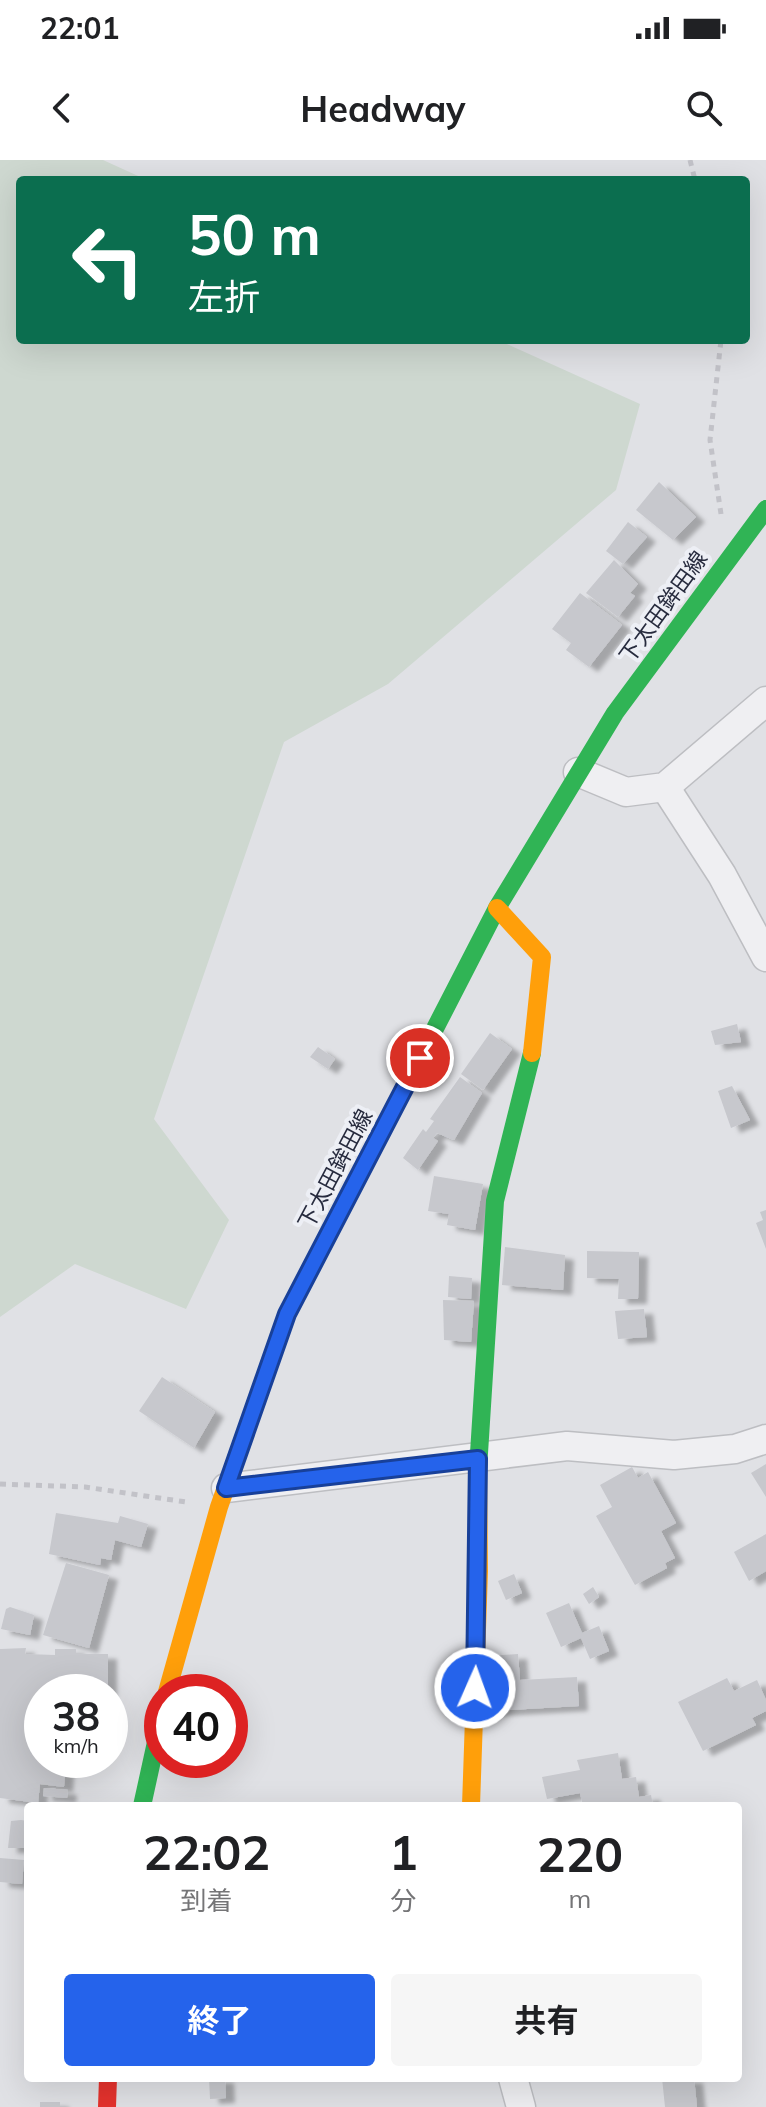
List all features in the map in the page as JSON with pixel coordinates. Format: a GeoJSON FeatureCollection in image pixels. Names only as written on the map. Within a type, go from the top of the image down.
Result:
{"type":"FeatureCollection","features":[{"type":"Feature","properties":{"kind":"main road","name":"下太田鉾田線"},"geometry":{"type":"LineString","coordinates":[[172,1674],[223,1497],[287,1314],[497,908],[615,713],[766,509]]}},
{"type":"Feature","properties":{"kind":"main road"},"geometry":{"type":"LineString","coordinates":[[471,1802],[479,1571],[478,1459],[495,1201],[534,1046],[542,957],[497,908]]}},
{"type":"Feature","properties":{"kind":"main road"},"geometry":{"type":"LineString","coordinates":[[143,1802],[148,1778]]}},
{"type":"Feature","properties":{"kind":"main road"},"geometry":{"type":"LineString","coordinates":[[107,2107],[108,2082]]}},
{"type":"Feature","properties":{"kind":"street"},"geometry":{"type":"LineString","coordinates":[[578,772],[626,792],[665,787],[766,701]]}},
{"type":"Feature","properties":{"kind":"street"},"geometry":{"type":"LineString","coordinates":[[665,787],[722,875],[766,957]]}},
{"type":"Feature","properties":{"kind":"street"},"geometry":{"type":"LineString","coordinates":[[223,1497],[567,1446],[674,1455],[735,1449],[766,1439]]}},
{"type":"Feature","properties":{"kind":"street"},"geometry":{"type":"LineString","coordinates":[[514,2082],[521,2107]]}},
{"type":"Feature","properties":{"kind":"path"},"geometry":{"type":"LineString","coordinates":[[721,344],[710,440],[728,560]]}},
{"type":"Feature","properties":{"kind":"path"},"geometry":{"type":"LineString","coordinates":[[0,1484],[223,1497]]}},
{"type":"Feature","properties":{"kind":"shaded area"},"geometry":{"type":"Polygon","coordinates":[[[0,160],[103,160],[138,176],[16,176],[16,344],[507,344],[640,404],[616,490],[388,684],[284,742],[154,1119],[229,1220],[186,1309],[75,1264],[0,1317],[0,160]]]}},
{"type":"Feature","properties":{"kind":"building"},"geometry":{"type":"Polygon","coordinates":[[[659,482],[696,517],[673,540],[636,510],[659,482]]]}},
{"type":"Feature","properties":{"kind":"building"},"geometry":{"type":"Polygon","coordinates":[[[628,522],[647,537],[623,564],[606,551],[628,522]]]}},
{"type":"Feature","properties":{"kind":"building"},"geometry":{"type":"Polygon","coordinates":[[[614,560],[638,584],[630,593],[635,596],[618,617],[586,593],[614,560]]]}},
{"type":"Feature","properties":{"kind":"building"},"geometry":{"type":"Polygon","coordinates":[[[580,593],[622,625],[589,667],[566,650],[571,643],[552,629],[580,593]]]}},
{"type":"Feature","properties":{"kind":"building"},"geometry":{"type":"Polygon","coordinates":[[[737,1024],[741,1042],[715,1045],[711,1031],[737,1024]]]}},
{"type":"Feature","properties":{"kind":"building"},"geometry":{"type":"Polygon","coordinates":[[[490,1033],[512,1049],[483,1090],[461,1074],[490,1033]]]}},
{"type":"Feature","properties":{"kind":"building"},"geometry":{"type":"Polygon","coordinates":[[[318,1047],[335,1059],[328,1069],[310,1057],[318,1047]]]}},
{"type":"Feature","properties":{"kind":"building"},"geometry":{"type":"Polygon","coordinates":[[[460,1077],[482,1093],[454,1140],[437,1133],[433,1138],[438,1141],[418,1170],[403,1158],[423,1129],[426,1132],[434,1121],[430,1119],[460,1077]]]}},
{"type":"Feature","properties":{"kind":"building"},"geometry":{"type":"Polygon","coordinates":[[[732,1086],[750,1120],[731,1128],[718,1091],[732,1086]]]}},
{"type":"Feature","properties":{"kind":"building"},"geometry":{"type":"Polygon","coordinates":[[[434,1176],[483,1184],[475,1230],[447,1225],[449,1214],[428,1211],[434,1176]]]}},
{"type":"Feature","properties":{"kind":"building"},"geometry":{"type":"Polygon","coordinates":[[[766,1210],[766,1249],[756,1223],[763,1220],[760,1212],[766,1210]]]}},
{"type":"Feature","properties":{"kind":"building"},"geometry":{"type":"Polygon","coordinates":[[[505,1247],[565,1255],[563,1290],[502,1285],[505,1247]]]}},
{"type":"Feature","properties":{"kind":"building"},"geometry":{"type":"Polygon","coordinates":[[[587,1251],[639,1252],[638,1299],[618,1299],[619,1279],[587,1278],[587,1251]]]}},
{"type":"Feature","properties":{"kind":"building"},"geometry":{"type":"Polygon","coordinates":[[[449,1276],[472,1278],[471,1299],[448,1297],[449,1276]]]}},
{"type":"Feature","properties":{"kind":"building"},"geometry":{"type":"Polygon","coordinates":[[[443,1300],[474,1301],[471,1342],[444,1340],[443,1300]]]}},
{"type":"Feature","properties":{"kind":"building"},"geometry":{"type":"Polygon","coordinates":[[[644,1309],[647,1337],[618,1339],[615,1311],[644,1309]]]}},
{"type":"Feature","properties":{"kind":"building"},"geometry":{"type":"Polygon","coordinates":[[[162,1377],[215,1412],[194,1448],[139,1411],[162,1377]]]}},
{"type":"Feature","properties":{"kind":"building"},"geometry":{"type":"Polygon","coordinates":[[[766,1464],[766,1497],[751,1473],[766,1464]]]}},
{"type":"Feature","properties":{"kind":"building"},"geometry":{"type":"Polygon","coordinates":[[[632,1467],[638,1478],[648,1472],[676,1523],[661,1531],[675,1558],[665,1563],[667,1568],[635,1585],[596,1516],[612,1507],[600,1485],[632,1467]]]}},
{"type":"Feature","properties":{"kind":"building"},"geometry":{"type":"Polygon","coordinates":[[[56,1513],[118,1523],[120,1516],[148,1524],[141,1547],[115,1540],[111,1560],[101,1558],[100,1565],[49,1554],[56,1513]]]}},
{"type":"Feature","properties":{"kind":"building"},"geometry":{"type":"Polygon","coordinates":[[[766,1534],[766,1571],[749,1581],[734,1552],[766,1534]]]}},
{"type":"Feature","properties":{"kind":"building"},"geometry":{"type":"Polygon","coordinates":[[[66,1563],[109,1575],[89,1648],[43,1635],[66,1563]]]}},
{"type":"Feature","properties":{"kind":"building"},"geometry":{"type":"Polygon","coordinates":[[[514,1574],[522,1593],[506,1600],[498,1581],[514,1574]]]}},
{"type":"Feature","properties":{"kind":"building"},"geometry":{"type":"Polygon","coordinates":[[[593,1587],[599,1597],[589,1604],[583,1594],[593,1587]]]}},
{"type":"Feature","properties":{"kind":"building"},"geometry":{"type":"Polygon","coordinates":[[[569,1603],[582,1633],[599,1626],[609,1651],[590,1659],[581,1638],[561,1647],[546,1613],[569,1603]]]}},
{"type":"Feature","properties":{"kind":"building"},"geometry":{"type":"Polygon","coordinates":[[[10,1607],[34,1615],[30,1635],[1,1629],[6,1609],[10,1607]]]}},
{"type":"Feature","properties":{"kind":"building"},"geometry":{"type":"Polygon","coordinates":[[[26,1648],[25,1654],[55,1655],[55,1649],[76,1649],[76,1654],[108,1654],[108,1674],[24,1674],[24,1778],[65,1778],[64,1787],[40,1784],[38,1802],[0,1798],[0,1649],[26,1648]]]}},
{"type":"Feature","properties":{"kind":"building"},"geometry":{"type":"Polygon","coordinates":[[[518,1654],[520,1680],[577,1677],[579,1706],[492,1711],[488,1656],[518,1654]]]}},
{"type":"Feature","properties":{"kind":"building"},"geometry":{"type":"Polygon","coordinates":[[[727,1678],[734,1691],[757,1680],[766,1700],[766,1711],[752,1718],[756,1725],[703,1751],[678,1702],[727,1678]]]}},
{"type":"Feature","properties":{"kind":"building"},"geometry":{"type":"Polygon","coordinates":[[[618,1753],[622,1779],[636,1777],[639,1797],[651,1795],[652,1802],[582,1802],[580,1793],[547,1799],[542,1777],[580,1770],[577,1760],[618,1753]]]}},
{"type":"Feature","properties":{"kind":"building"},"geometry":{"type":"Polygon","coordinates":[[[44,1788],[68,1790],[67,1798],[43,1796],[44,1788]]]}},
{"type":"Feature","properties":{"kind":"building"},"geometry":{"type":"Polygon","coordinates":[[[24,1820],[24,1848],[8,1848],[11,1821],[24,1820]]]}},
{"type":"Feature","properties":{"kind":"building"},"geometry":{"type":"Polygon","coordinates":[[[0,1858],[24,1860],[22,1884],[0,1882],[0,1858]]]}},
{"type":"Feature","properties":{"kind":"building"},"geometry":{"type":"Polygon","coordinates":[[[209,2082],[225,2082],[226,2098],[210,2099],[209,2082]]]}},
{"type":"Feature","properties":{"kind":"building"},"geometry":{"type":"Polygon","coordinates":[[[662,2082],[694,2082],[697,2107],[665,2107],[662,2082]]]}},
{"type":"Feature","properties":{"kind":"building"},"geometry":{"type":"Polygon","coordinates":[[[40,2102],[60,2102],[60,2107],[40,2107],[40,2102]]]}},
{"type":"Feature","properties":{"kind":"traffic: fast"},"geometry":{"type":"LineString","coordinates":[[426,1046],[497,908],[615,713],[766,509]]}},
{"type":"Feature","properties":{"kind":"traffic: fast"},"geometry":{"type":"LineString","coordinates":[[478,1469],[495,1201],[532,1053]]}},
{"type":"Feature","properties":{"kind":"traffic: fast"},"geometry":{"type":"LineString","coordinates":[[143,1802],[148,1778]]}},
{"type":"Feature","properties":{"kind":"traffic: slow"},"geometry":{"type":"LineString","coordinates":[[497,908],[542,957],[532,1053]]}},
{"type":"Feature","properties":{"kind":"traffic: slow"},"geometry":{"type":"LineString","coordinates":[[172,1674],[219,1507],[287,1314],[426,1046]]}},
{"type":"Feature","properties":{"kind":"traffic: slow"},"geometry":{"type":"LineString","coordinates":[[471,1802],[479,1571],[478,1469]]}},
{"type":"Feature","properties":{"kind":"traffic: jam"},"geometry":{"type":"LineString","coordinates":[[107,2107],[108,2082]]}},
{"type":"Feature","properties":{"kind":"route"},"geometry":{"type":"LineString","coordinates":[[420,1058],[287,1314],[226,1488],[478,1459],[479,1571],[475,1688]]}}]}
